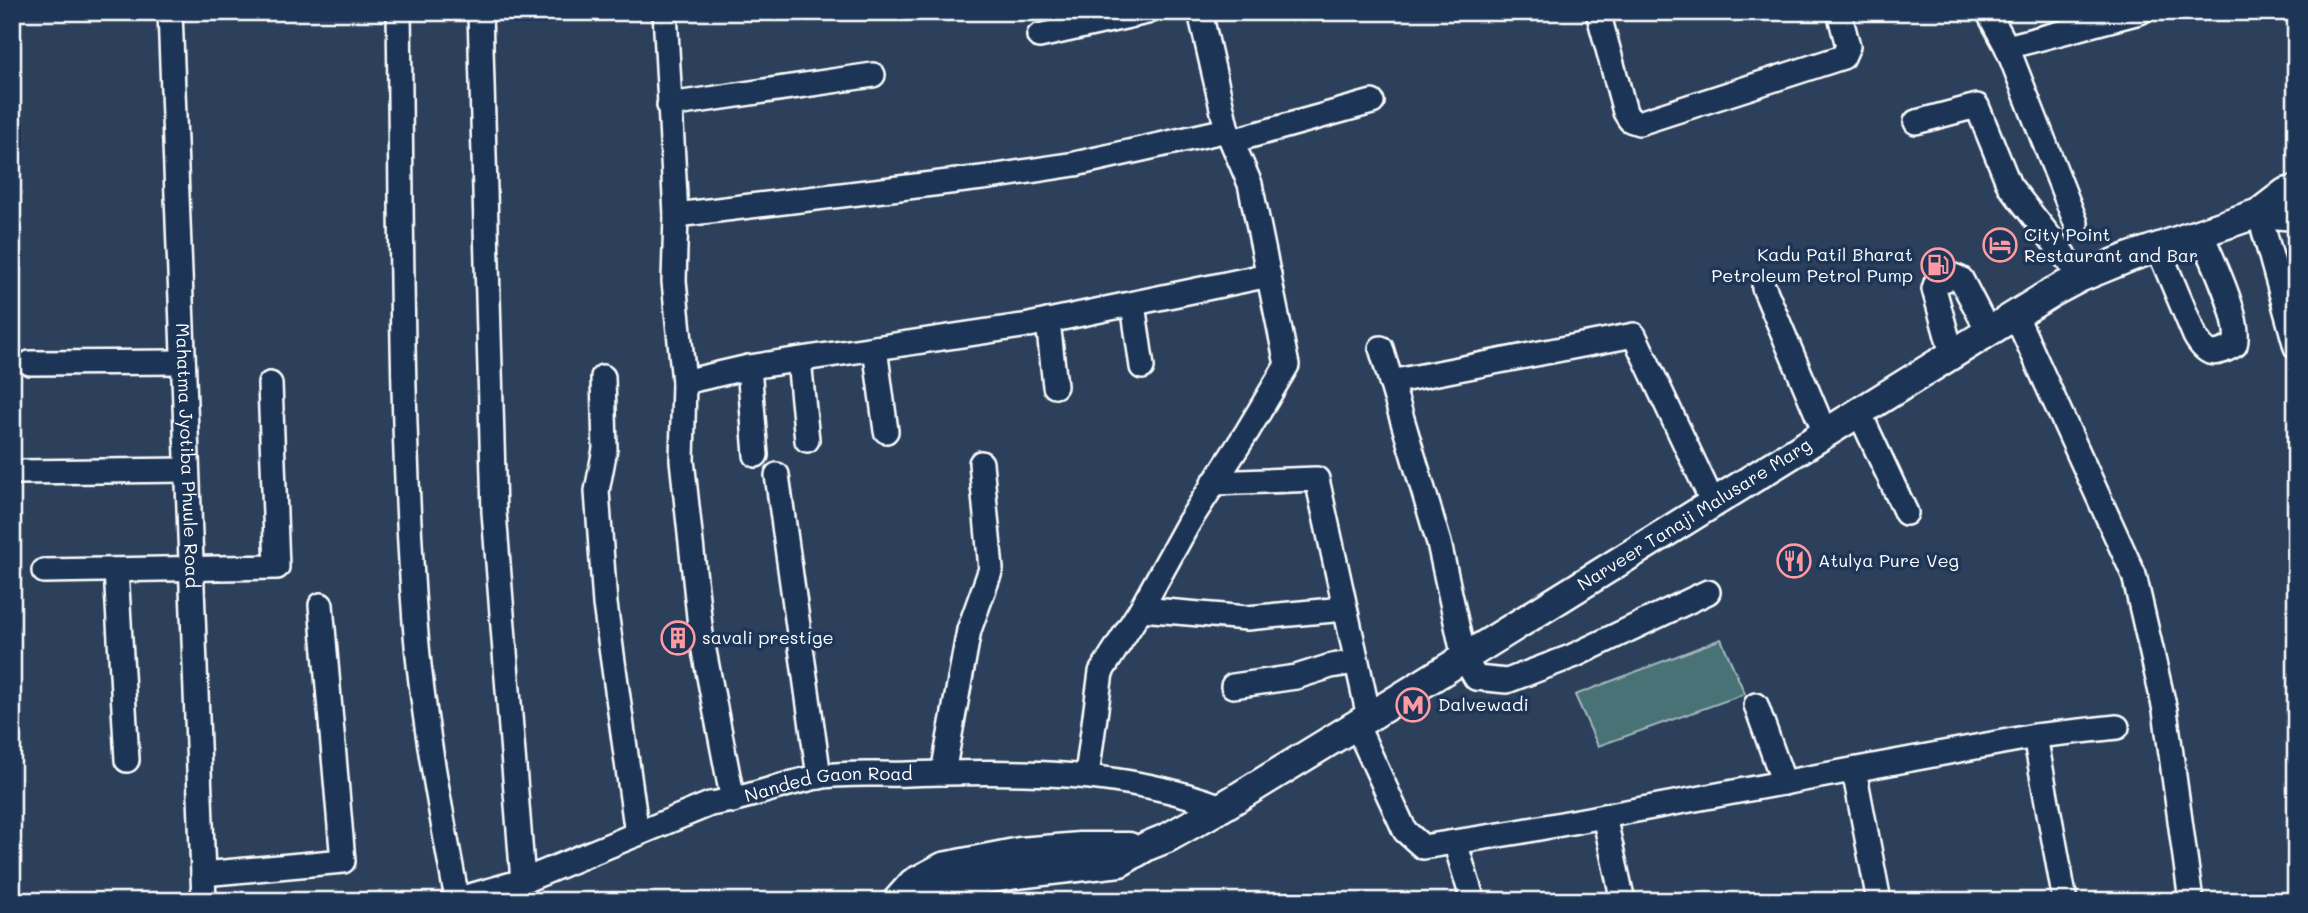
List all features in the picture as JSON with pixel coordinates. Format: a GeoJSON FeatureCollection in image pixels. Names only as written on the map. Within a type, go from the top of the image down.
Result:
{"type":"FeatureCollection","features":[{"type":"Feature","properties":{"kind":"main road","name":"Narveer Tanaji Malusare Marg"},"geometry":{"type":"LineString","coordinates":[[928,901],[956,884],[1120,862],[1222,807],[1363,721],[2015,314],[2081,277],[2259,213],[2285,193],[2296,190]]}},
{"type":"Feature","properties":{"kind":"main road","name":"Narveer Tanaji Malusare Marg"},"geometry":{"type":"LineString","coordinates":[[2259,213],[2296,216]]}},
{"type":"Feature","properties":{"kind":"main road"},"geometry":{"type":"LineString","coordinates":[[897,901],[913,883],[943,867],[1020,852],[1116,845],[1143,849]]}},
{"type":"Feature","properties":{"kind":"street","name":"Mahatma Jyotiba Phuule Road"},"geometry":{"type":"LineString","coordinates":[[170,12],[204,901]]}},
{"type":"Feature","properties":{"kind":"street"},"geometry":{"type":"LineString","coordinates":[[398,12],[403,411],[415,624],[430,756],[455,900]]}},
{"type":"Feature","properties":{"kind":"street"},"geometry":{"type":"LineString","coordinates":[[480,12],[494,512],[523,881]]}},
{"type":"Feature","properties":{"kind":"street"},"geometry":{"type":"LineString","coordinates":[[664,12],[676,215],[674,281],[684,382],[682,460],[701,635],[733,801]]}},
{"type":"Feature","properties":{"kind":"street"},"geometry":{"type":"LineString","coordinates":[[1039,36],[1147,12]]}},
{"type":"Feature","properties":{"kind":"street"},"geometry":{"type":"LineString","coordinates":[[1087,775],[1101,672],[1141,609],[1189,522],[1287,365],[1250,184],[1229,136],[1200,12]]}},
{"type":"Feature","properties":{"kind":"street"},"geometry":{"type":"LineString","coordinates":[[1598,12],[1625,112],[1630,120],[1639,122],[1843,57],[1848,46],[1839,12]]}},
{"type":"Feature","properties":{"kind":"street"},"geometry":{"type":"LineString","coordinates":[[1988,12],[2007,47],[2076,223]]}},
{"type":"Feature","properties":{"kind":"street"},"geometry":{"type":"LineString","coordinates":[[2007,47],[2140,12]]}},
{"type":"Feature","properties":{"kind":"street"},"geometry":{"type":"LineString","coordinates":[[669,105],[873,75]]}},
{"type":"Feature","properties":{"kind":"street"},"geometry":{"type":"LineString","coordinates":[[676,215],[1075,164],[1229,136],[1372,102]]}},
{"type":"Feature","properties":{"kind":"street"},"geometry":{"type":"LineString","coordinates":[[1916,122],[1977,106],[2009,186],[2081,277]]}},
{"type":"Feature","properties":{"kind":"street"},"geometry":{"type":"LineString","coordinates":[[2259,213],[2296,346]]}},
{"type":"Feature","properties":{"kind":"street"},"geometry":{"type":"LineString","coordinates":[[2158,248],[2195,336],[2202,348],[2217,354],[2235,345],[2236,324],[2201,233]]}},
{"type":"Feature","properties":{"kind":"street"},"geometry":{"type":"LineString","coordinates":[[684,382],[749,367],[1048,321],[1269,275]]}},
{"type":"Feature","properties":{"kind":"street"},"geometry":{"type":"LineString","coordinates":[[1952,354],[1934,289],[1936,283],[1954,276],[1961,279],[1988,331]]}},
{"type":"Feature","properties":{"kind":"street"},"geometry":{"type":"LineString","coordinates":[[1764,288],[1825,433]]}},
{"type":"Feature","properties":{"kind":"street"},"geometry":{"type":"LineString","coordinates":[[1133,304],[1142,366]]}},
{"type":"Feature","properties":{"kind":"street"},"geometry":{"type":"LineString","coordinates":[[2015,314],[2134,575],[2165,710],[2192,901]]}},
{"type":"Feature","properties":{"kind":"street"},"geometry":{"type":"LineString","coordinates":[[1048,321],[1055,386]]}},
{"type":"Feature","properties":{"kind":"street"},"geometry":{"type":"LineString","coordinates":[[1391,382],[1634,335],[1713,503]]}},
{"type":"Feature","properties":{"kind":"street"},"geometry":{"type":"LineString","coordinates":[[875,348],[886,431]]}},
{"type":"Feature","properties":{"kind":"street"},"geometry":{"type":"LineString","coordinates":[[1381,348],[1439,543],[1464,658],[1476,678],[1507,681],[1573,656],[1708,592]]}},
{"type":"Feature","properties":{"kind":"street"},"geometry":{"type":"LineString","coordinates":[[799,360],[807,440]]}},
{"type":"Feature","properties":{"kind":"street"},"geometry":{"type":"LineString","coordinates":[[30,363],[183,362]]}},
{"type":"Feature","properties":{"kind":"street"},"geometry":{"type":"LineString","coordinates":[[749,367],[756,455]]}},
{"type":"Feature","properties":{"kind":"street"},"geometry":{"type":"LineString","coordinates":[[603,377],[605,449],[597,491],[605,604],[637,834]]}},
{"type":"Feature","properties":{"kind":"street"},"geometry":{"type":"LineString","coordinates":[[44,572],[277,567],[270,384]]}},
{"type":"Feature","properties":{"kind":"street"},"geometry":{"type":"LineString","coordinates":[[1859,412],[1906,513]]}},
{"type":"Feature","properties":{"kind":"street"},"geometry":{"type":"LineString","coordinates":[[943,773],[969,630],[991,569],[981,463]]}},
{"type":"Feature","properties":{"kind":"street"},"geometry":{"type":"LineString","coordinates":[[18,472],[187,470]]}},
{"type":"Feature","properties":{"kind":"street"},"geometry":{"type":"LineString","coordinates":[[778,475],[818,777]]}},
{"type":"Feature","properties":{"kind":"street"},"geometry":{"type":"LineString","coordinates":[[1213,483],[1317,479],[1356,662],[1363,721],[1405,831],[1423,847],[2035,736],[2117,727]]}},
{"type":"Feature","properties":{"kind":"street"},"geometry":{"type":"LineString","coordinates":[[116,570],[127,760]]}},
{"type":"Feature","properties":{"kind":"street"},"geometry":{"type":"LineString","coordinates":[[203,874],[343,861],[321,605]]}},
{"type":"Feature","properties":{"kind":"street"},"geometry":{"type":"LineString","coordinates":[[1141,609],[1247,618],[1344,609]]}},
{"type":"Feature","properties":{"kind":"street"},"geometry":{"type":"LineString","coordinates":[[1233,686],[1296,677],[1331,666],[1356,662]]}},
{"type":"Feature","properties":{"kind":"street"},"geometry":{"type":"LineString","coordinates":[[1756,705],[1784,783]]}},
{"type":"Feature","properties":{"kind":"street"},"geometry":{"type":"LineString","coordinates":[[2035,736],[2066,901]]}},
{"type":"Feature","properties":{"kind":"street"},"geometry":{"type":"LineString","coordinates":[[1854,770],[1878,901]]}},
{"type":"Feature","properties":{"kind":"street","name":"Nanded Gaon Road"},"geometry":{"type":"LineString","coordinates":[[455,900],[523,881],[710,804],[733,801],[818,777],[984,772],[1087,775],[1186,794],[1222,807]]}},
{"type":"Feature","properties":{"kind":"street"},"geometry":{"type":"LineString","coordinates":[[1604,816],[1623,901]]}},
{"type":"Feature","properties":{"kind":"street"},"geometry":{"type":"LineString","coordinates":[[1455,842],[1474,901]]}},
{"type":"Feature","properties":{"kind":"green space"},"geometry":{"type":"Polygon","coordinates":[[[1721,639],[1745,694],[1598,746],[1575,695],[1721,639]]]}},
{"type":"Feature","properties":{"kind":"place","name":"City Point Restaurant and Bar"},"geometry":{"type":"Point","coordinates":[2000,245]}},
{"type":"Feature","properties":{"kind":"place","name":"Kadu Patil Bharat Petroleum Petrol Pump"},"geometry":{"type":"Point","coordinates":[1938,265]}},
{"type":"Feature","properties":{"kind":"place","name":"Atulya Pure Veg"},"geometry":{"type":"Point","coordinates":[1794,561]}},
{"type":"Feature","properties":{"kind":"place","name":"savali prestige"},"geometry":{"type":"Point","coordinates":[678,638]}},
{"type":"Feature","properties":{"kind":"place","name":"Dalvewadi"},"geometry":{"type":"Point","coordinates":[1413,705]}}]}
